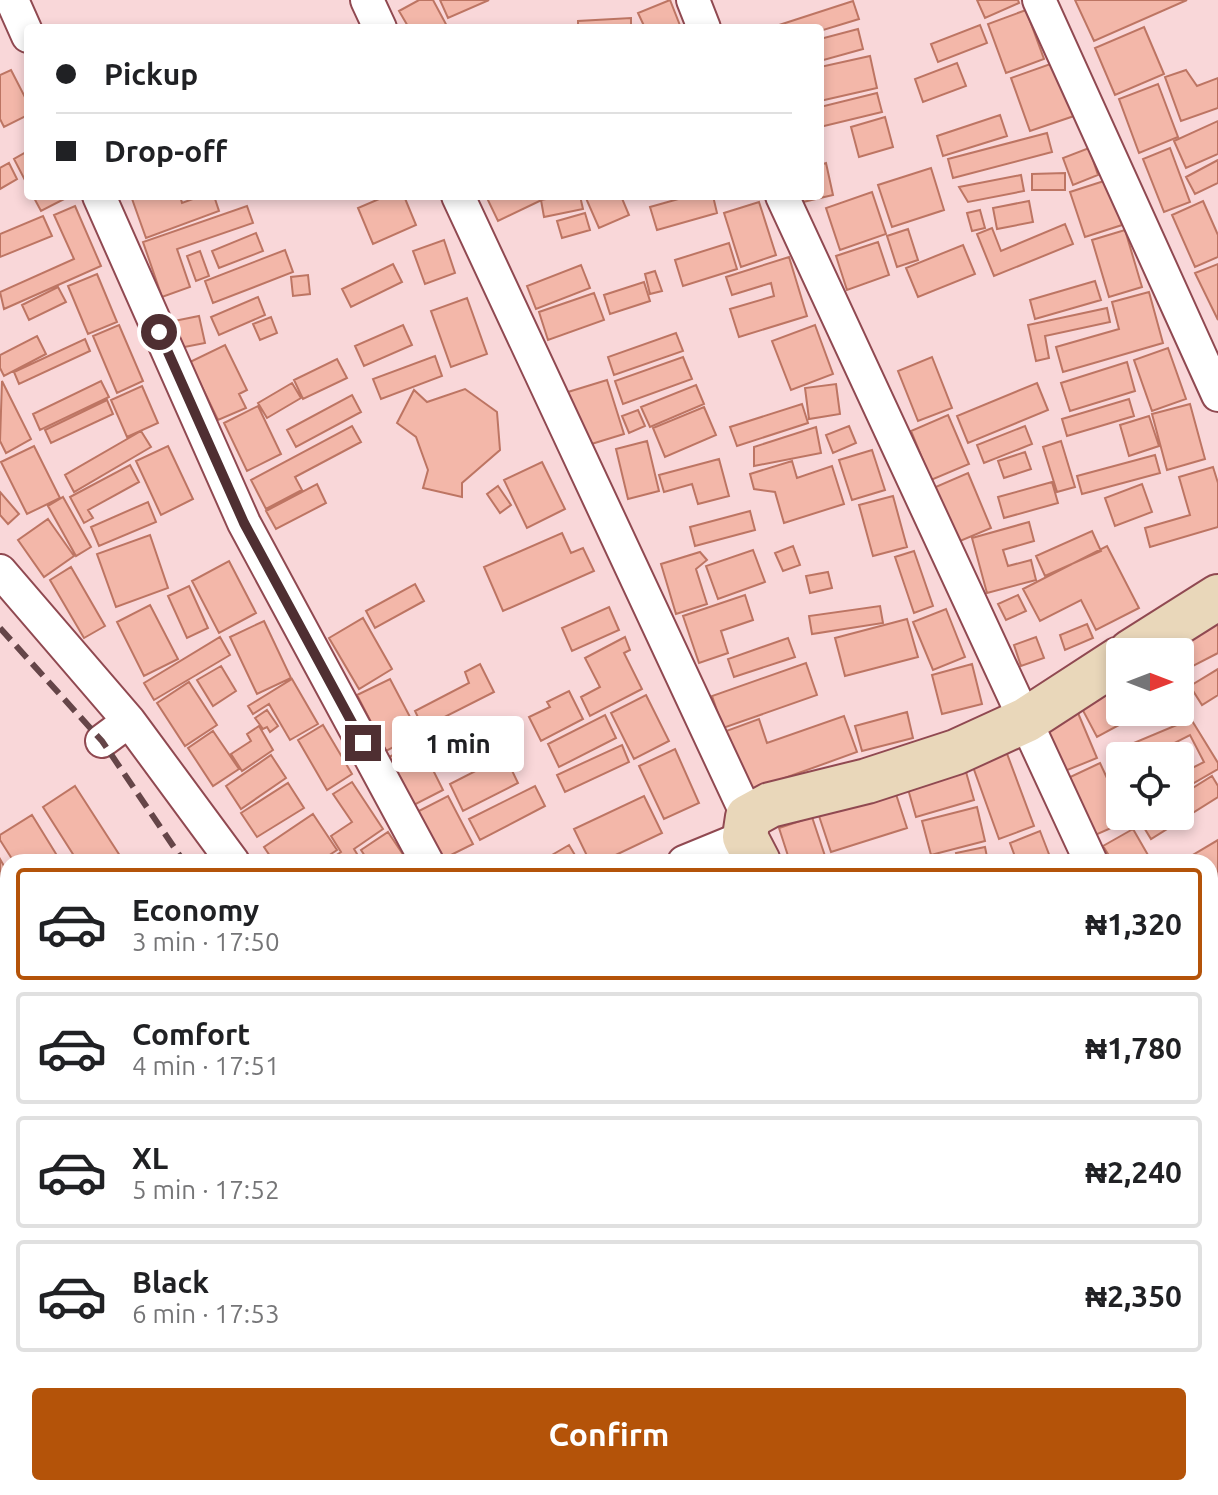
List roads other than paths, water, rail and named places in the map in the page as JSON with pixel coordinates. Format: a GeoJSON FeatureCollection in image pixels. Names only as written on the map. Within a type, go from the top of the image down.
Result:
{"type":"FeatureCollection","features":[{"type":"Feature","properties":{"kind":"street"},"geometry":{"type":"LineString","coordinates":[[12,0],[24,27]]}},
{"type":"Feature","properties":{"kind":"street"},"geometry":{"type":"LineString","coordinates":[[367,0],[378,24]]}},
{"type":"Feature","properties":{"kind":"street"},"geometry":{"type":"LineString","coordinates":[[693,0],[702,24]]}},
{"type":"Feature","properties":{"kind":"street"},"geometry":{"type":"LineString","coordinates":[[1039,0],[1218,395]]}},
{"type":"Feature","properties":{"kind":"street"},"geometry":{"type":"LineString","coordinates":[[101,200],[244,523],[423,854]]}},
{"type":"Feature","properties":{"kind":"street"},"geometry":{"type":"LineString","coordinates":[[460,200],[750,839]]}},
{"type":"Feature","properties":{"kind":"street"},"geometry":{"type":"LineString","coordinates":[[784,200],[1087,854]]}},
{"type":"Feature","properties":{"kind":"street"},"geometry":{"type":"LineString","coordinates":[[0,571],[129,721],[227,854]]}},
{"type":"Feature","properties":{"kind":"street"},"geometry":{"type":"LineString","coordinates":[[1153,638],[1218,597]]}},
{"type":"Feature","properties":{"kind":"street"},"geometry":{"type":"LineString","coordinates":[[707,854],[750,839],[770,805],[867,781],[956,752],[1026,720],[1106,668]]}},
{"type":"Feature","properties":{"kind":"street"},"geometry":{"type":"LineString","coordinates":[[102,741],[129,721]]}},
{"type":"Feature","properties":{"kind":"railway"},"geometry":{"type":"LineString","coordinates":[[0,628],[102,741],[179,854]]}}]}
